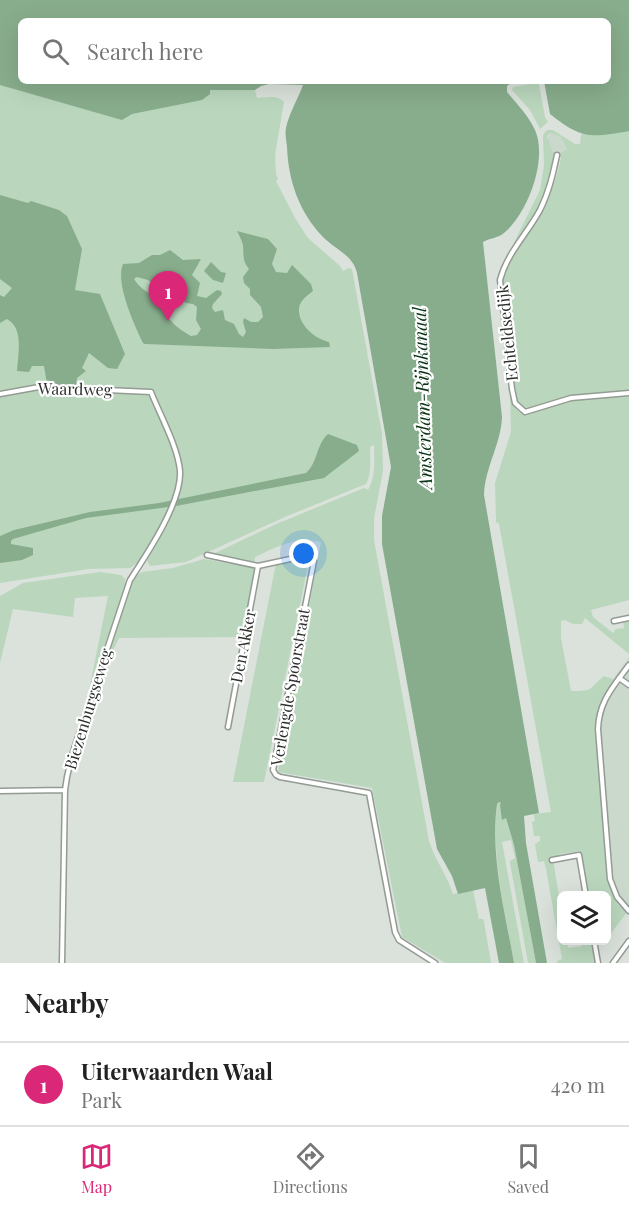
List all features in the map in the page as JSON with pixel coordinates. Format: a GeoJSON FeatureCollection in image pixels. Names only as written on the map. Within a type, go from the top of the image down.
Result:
{"type":"FeatureCollection","features":[{"type":"Feature","properties":{"kind":"street","name":"Echteldsedijk"},"geometry":{"type":"LineString","coordinates":[[557,155],[545,199],[506,263],[500,280],[515,403],[521,410],[529,412],[571,398],[629,393]]}},
{"type":"Feature","properties":{"kind":"street","name":"Waardweg"},"geometry":{"type":"LineString","coordinates":[[0,394],[39,387],[151,392]]}},
{"type":"Feature","properties":{"kind":"street","name":"Biezenburgseweg"},"geometry":{"type":"LineString","coordinates":[[62,963],[66,790],[72,755],[130,580],[143,563],[170,511],[180,480],[176,454],[151,392]]}},
{"type":"Feature","properties":{"kind":"street"},"geometry":{"type":"LineString","coordinates":[[207,555],[258,566]]}},
{"type":"Feature","properties":{"kind":"street","name":"Verlengde Spoorstraat"},"geometry":{"type":"LineString","coordinates":[[258,566],[304,556],[312,558],[314,563],[273,770],[280,777],[369,793],[395,932],[399,940],[435,963]]}},
{"type":"Feature","properties":{"kind":"street","name":"Den Akker"},"geometry":{"type":"LineString","coordinates":[[228,727],[258,566]]}},
{"type":"Feature","properties":{"kind":"street"},"geometry":{"type":"LineString","coordinates":[[614,621],[629,618]]}},
{"type":"Feature","properties":{"kind":"street"},"geometry":{"type":"LineString","coordinates":[[629,665],[600,708],[598,729],[610,879],[617,897],[629,911]]}},
{"type":"Feature","properties":{"kind":"street"},"geometry":{"type":"LineString","coordinates":[[620,678],[629,685]]}},
{"type":"Feature","properties":{"kind":"street"},"geometry":{"type":"LineString","coordinates":[[0,791],[66,790]]}},
{"type":"Feature","properties":{"kind":"street"},"geometry":{"type":"LineString","coordinates":[[552,860],[579,855],[585,891]]}},
{"type":"Feature","properties":{"kind":"street"},"geometry":{"type":"LineString","coordinates":[[613,963],[629,941]]}},
{"type":"Feature","properties":{"kind":"street"},"geometry":{"type":"LineString","coordinates":[[595,945],[598,963]]}},
{"type":"Feature","properties":{"kind":"shaded area"},"geometry":{"type":"Polygon","coordinates":[[[629,64],[629,392],[574,396],[529,411],[523,409],[516,399],[502,283],[513,256],[539,216],[552,188],[561,158],[558,155],[567,149],[561,137],[550,133],[547,136],[553,152],[556,153],[549,185],[541,205],[507,257],[540,190],[544,166],[543,135],[547,130],[553,130],[575,144],[580,144],[581,135],[606,84],[611,84],[611,79],[629,64]]]}},
{"type":"Feature","properties":{"kind":"shaded area"},"geometry":{"type":"Polygon","coordinates":[[[0,78],[18,81],[18,84],[99,84],[255,90],[257,98],[275,97],[281,100],[284,102],[275,155],[278,179],[276,181],[308,238],[343,271],[352,269],[382,434],[383,471],[374,518],[374,540],[429,841],[453,894],[473,890],[479,919],[483,919],[484,922],[491,963],[445,963],[402,937],[372,788],[278,772],[321,542],[303,541],[287,544],[255,557],[254,563],[211,555],[274,525],[364,488],[368,490],[373,474],[374,445],[370,447],[370,471],[366,484],[285,517],[186,562],[150,566],[147,561],[149,552],[145,551],[140,561],[130,568],[89,569],[0,583],[0,78]]]}},
{"type":"Feature","properties":{"kind":"shaded area"},"geometry":{"type":"Polygon","coordinates":[[[539,85],[548,122],[540,129],[530,110],[512,90],[513,87],[539,85]]]}},
{"type":"Feature","properties":{"kind":"shaded area"},"geometry":{"type":"Polygon","coordinates":[[[550,133],[561,136],[567,149],[560,156],[553,152],[547,139],[550,133]]]}},
{"type":"Feature","properties":{"kind":"shaded area"},"geometry":{"type":"Polygon","coordinates":[[[510,387],[515,407],[524,414],[572,399],[629,396],[629,600],[591,610],[593,617],[613,633],[616,629],[624,628],[623,622],[629,621],[629,654],[585,618],[582,624],[561,621],[561,638],[571,691],[588,690],[604,676],[615,680],[599,707],[596,724],[608,883],[618,905],[627,912],[611,933],[611,891],[588,891],[580,851],[560,854],[553,859],[558,891],[557,931],[544,861],[538,862],[535,844],[540,841],[540,836],[534,836],[532,822],[535,821],[534,814],[551,812],[499,524],[496,522],[495,483],[511,432],[510,387]]]}},
{"type":"Feature","properties":{"kind":"shaded area"},"geometry":{"type":"Polygon","coordinates":[[[204,559],[254,568],[255,575],[243,637],[119,638],[99,679],[134,577],[142,572],[173,568],[204,559]]]}},
{"type":"Feature","properties":{"kind":"shaded area"},"geometry":{"type":"Polygon","coordinates":[[[298,559],[309,560],[264,782],[233,782],[276,563],[298,559]]]}},
{"type":"Feature","properties":{"kind":"shaded area"},"geometry":{"type":"Polygon","coordinates":[[[100,572],[121,575],[126,585],[89,690],[108,596],[75,598],[73,617],[13,609],[0,663],[0,596],[23,583],[100,572]]]}},
{"type":"Feature","properties":{"kind":"shaded area"},"geometry":{"type":"Polygon","coordinates":[[[629,657],[629,913],[619,907],[607,884],[593,716],[603,693],[629,657]]]}},
{"type":"Feature","properties":{"kind":"shaded area"},"geometry":{"type":"Polygon","coordinates":[[[499,802],[514,845],[536,963],[528,963],[510,863],[515,858],[511,840],[502,842],[524,963],[514,963],[497,864],[496,824],[499,802]]]}},
{"type":"Feature","properties":{"kind":"shaded area"},"geometry":{"type":"Polygon","coordinates":[[[560,945],[568,945],[568,948],[594,945],[597,963],[557,963],[562,959],[560,945]]]}},
{"type":"Feature","properties":{"kind":"water"},"geometry":{"type":"Polygon","coordinates":[[[0,0],[629,0],[629,131],[605,135],[579,132],[550,114],[545,84],[611,84],[611,18],[18,18],[18,84],[269,84],[255,90],[210,90],[210,94],[202,100],[132,114],[122,120],[0,85],[0,0]]]}},
{"type":"Feature","properties":{"kind":"water","name":"Amsterdam-Rijnkanaal"},"geometry":{"type":"Polygon","coordinates":[[[269,84],[509,84],[507,92],[535,130],[539,156],[528,199],[521,213],[504,233],[483,242],[502,417],[484,495],[539,813],[524,816],[526,843],[547,963],[536,963],[514,845],[506,818],[502,820],[501,803],[497,804],[495,844],[514,963],[499,963],[485,888],[458,894],[452,876],[437,849],[382,544],[382,516],[391,467],[357,273],[348,257],[323,237],[307,217],[296,195],[290,171],[286,128],[303,85],[269,84]]]}},
{"type":"Feature","properties":{"kind":"water"},"geometry":{"type":"Polygon","coordinates":[[[0,195],[28,203],[31,201],[59,210],[67,216],[82,249],[75,290],[100,294],[125,354],[117,369],[108,368],[89,353],[82,368],[86,371],[77,378],[76,385],[47,384],[44,366],[32,366],[29,372],[17,371],[19,342],[16,329],[7,319],[0,323],[0,295],[4,297],[12,288],[0,279],[0,195]]]}},
{"type":"Feature","properties":{"kind":"water"},"geometry":{"type":"Polygon","coordinates":[[[237,231],[268,239],[277,249],[272,264],[276,272],[287,273],[292,265],[311,284],[313,291],[300,303],[299,315],[304,326],[318,338],[329,342],[330,347],[273,349],[143,343],[123,292],[121,272],[123,264],[139,263],[152,255],[160,255],[170,250],[183,260],[201,259],[192,275],[200,283],[197,296],[206,298],[217,290],[221,291],[222,294],[212,308],[215,312],[223,310],[225,320],[234,324],[243,337],[246,332],[244,318],[251,322],[258,322],[263,317],[261,307],[250,295],[250,289],[244,283],[243,277],[249,269],[244,260],[243,245],[237,231]],[[137,277],[134,279],[153,295],[178,327],[191,336],[197,335],[201,329],[196,320],[197,307],[186,303],[175,293],[160,289],[148,280],[137,277]]]}},
{"type":"Feature","properties":{"kind":"water"},"geometry":{"type":"Polygon","coordinates":[[[211,262],[221,272],[226,273],[223,283],[213,280],[204,271],[211,262]]]}},
{"type":"Feature","properties":{"kind":"water"},"geometry":{"type":"Polygon","coordinates":[[[328,434],[357,445],[359,451],[324,478],[176,506],[86,518],[13,539],[11,544],[33,548],[33,555],[22,560],[0,563],[0,536],[14,530],[90,512],[159,503],[306,473],[328,434]]]}},
{"type":"Feature","properties":{"kind":"place","name":"Uiterwaarden Waal"},"geometry":{"type":"Point","coordinates":[168,321]}}]}
